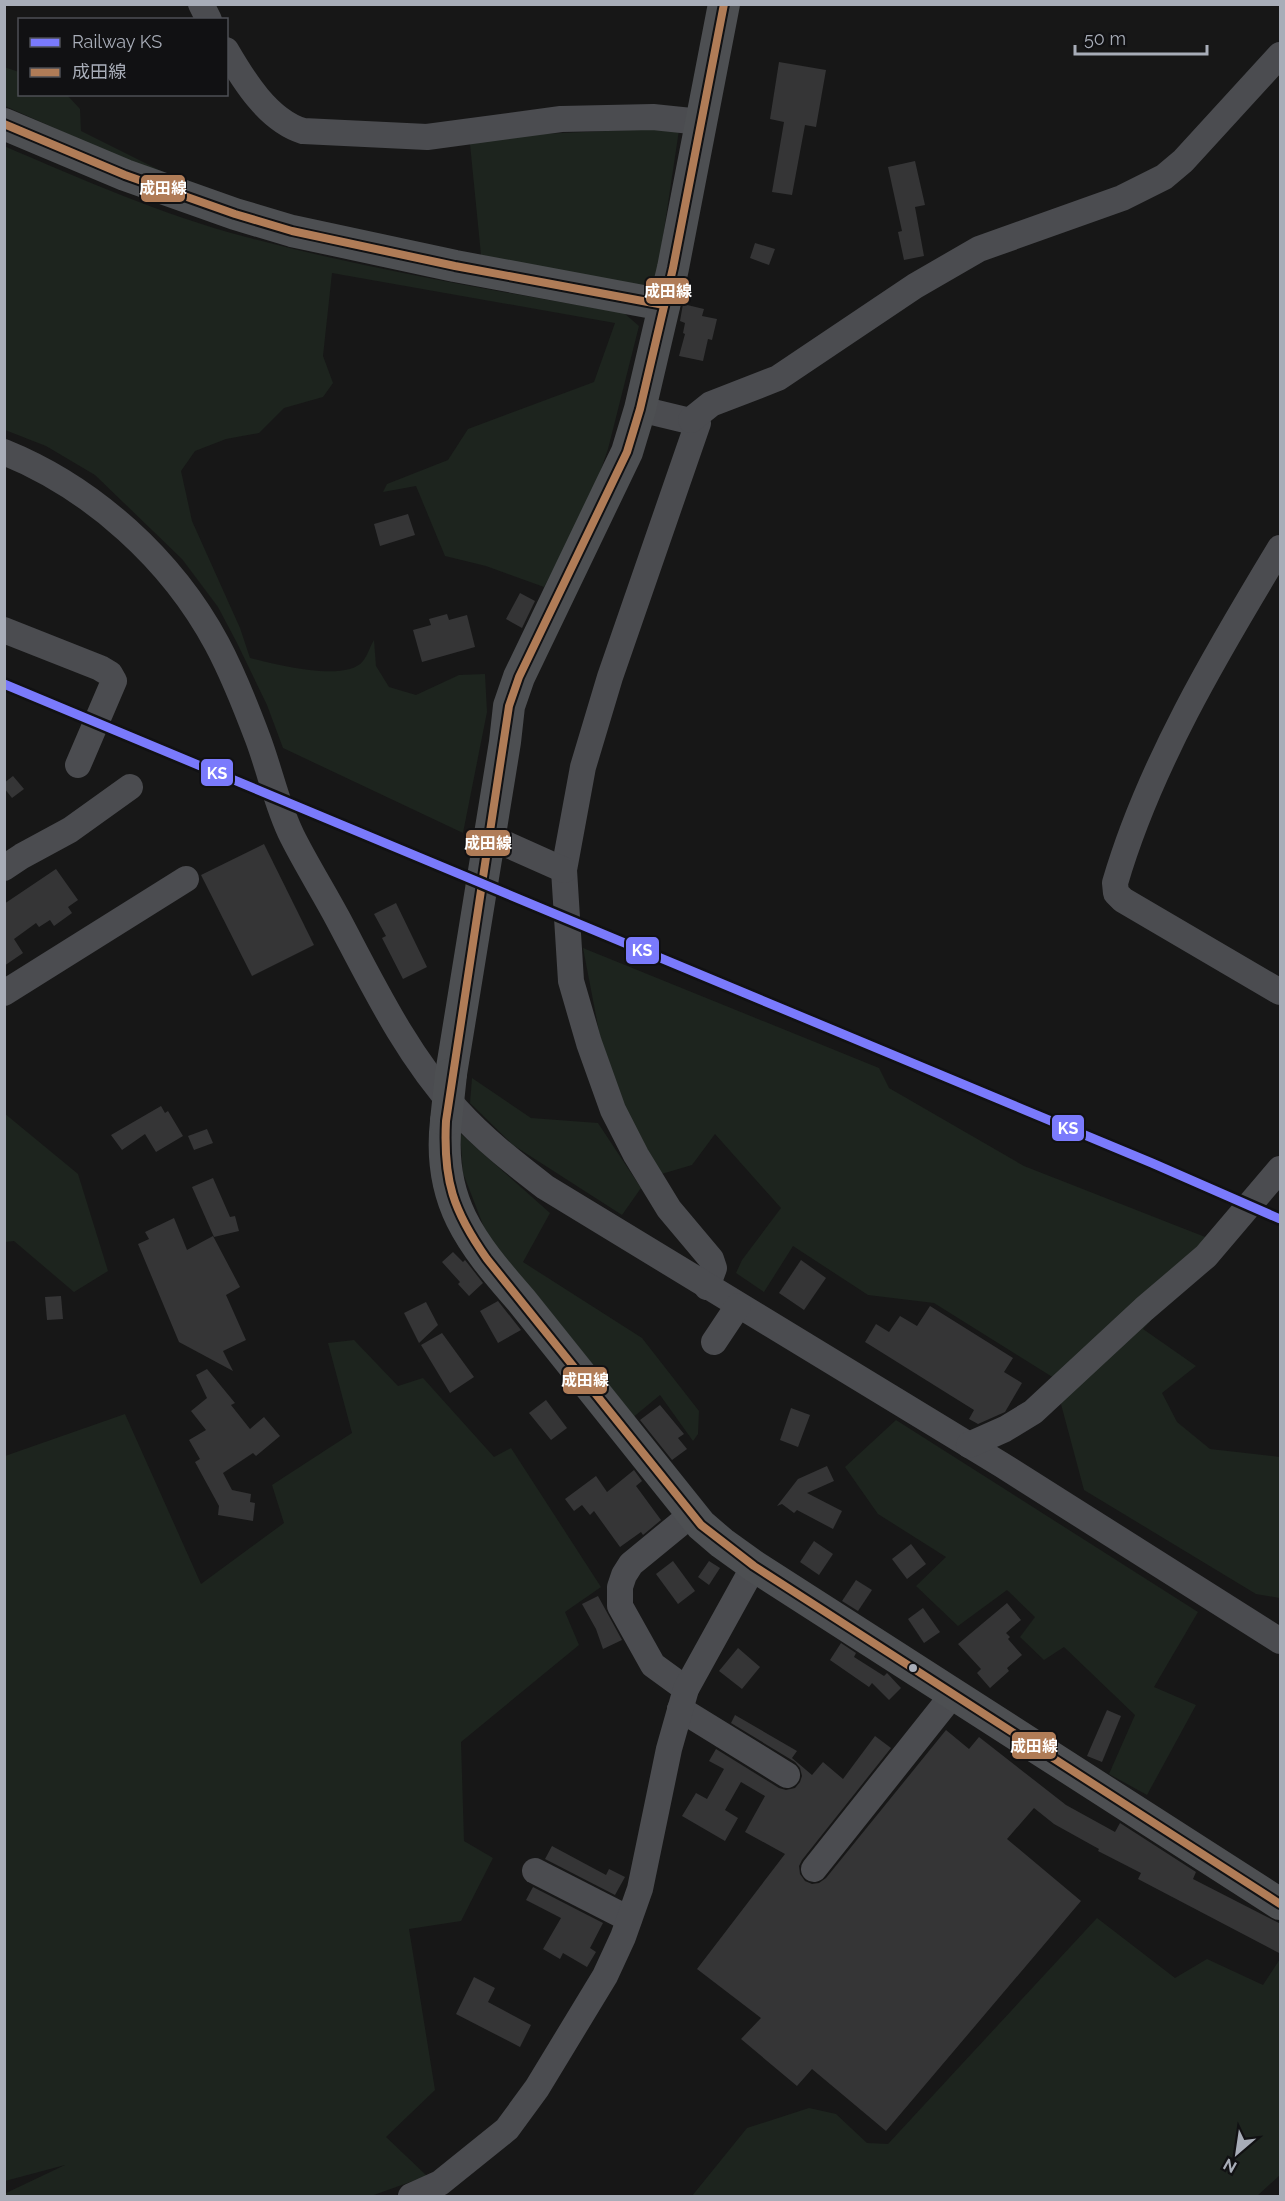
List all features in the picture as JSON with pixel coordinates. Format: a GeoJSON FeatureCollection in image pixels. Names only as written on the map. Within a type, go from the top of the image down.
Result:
{"type":"FeatureCollection","features":[{"type":"Feature","properties":{"kind":"main road"},"geometry":{"type":"LineString","coordinates":[[724,4],[664,305],[640,409],[627,453],[519,677],[508,706],[505,742],[451,1074],[443,1148],[445,1173],[452,1197],[462,1220],[491,1265],[701,1525],[722,1543],[754,1566],[1281,1904]]}},
{"type":"Feature","properties":{"kind":"main road"},"geometry":{"type":"LineString","coordinates":[[4,124],[125,175],[225,211],[292,231],[444,264],[664,305]]}},
{"type":"Feature","properties":{"kind":"street"},"geometry":{"type":"LineString","coordinates":[[201,4],[208,18]]}},
{"type":"Feature","properties":{"kind":"street"},"geometry":{"type":"LineString","coordinates":[[228,53],[247,83],[278,117],[303,132],[427,137],[561,119],[654,117],[700,122]]}},
{"type":"Feature","properties":{"kind":"street"},"geometry":{"type":"LineString","coordinates":[[691,420],[711,404],[778,378],[915,286],[979,249],[1122,198],[1164,177],[1183,161],[1281,56]]}},
{"type":"Feature","properties":{"kind":"street"},"geometry":{"type":"LineString","coordinates":[[640,409],[698,423],[610,677],[583,767],[564,870],[567,933],[571,981],[577,1006],[613,1110],[636,1155],[669,1209],[711,1260],[714,1268],[707,1287]]}},
{"type":"Feature","properties":{"kind":"street"},"geometry":{"type":"LineString","coordinates":[[4,452],[77,491],[116,519],[158,560],[188,598],[217,643],[258,738],[292,836],[398,1031],[427,1074],[485,1139],[545,1188],[969,1445],[1281,1641]]}},
{"type":"Feature","properties":{"kind":"street"},"geometry":{"type":"LineString","coordinates":[[1281,548],[1209,670],[1159,769],[1115,883],[1116,893],[1123,900],[1281,992]]}},
{"type":"Feature","properties":{"kind":"street"},"geometry":{"type":"LineString","coordinates":[[4,630],[110,674],[114,681],[80,761]]}},
{"type":"Feature","properties":{"kind":"street"},"geometry":{"type":"LineString","coordinates":[[4,868],[70,830],[130,787]]}},
{"type":"Feature","properties":{"kind":"street"},"geometry":{"type":"LineString","coordinates":[[486,850],[564,870]]}},
{"type":"Feature","properties":{"kind":"street"},"geometry":{"type":"LineString","coordinates":[[4,993],[186,879]]}},
{"type":"Feature","properties":{"kind":"street"},"geometry":{"type":"LineString","coordinates":[[969,1445],[1005,1429],[1033,1412],[1144,1309],[1206,1256],[1279,1171]]}},
{"type":"Feature","properties":{"kind":"street"},"geometry":{"type":"LineString","coordinates":[[714,1342],[738,1306]]}},
{"type":"Feature","properties":{"kind":"street"},"geometry":{"type":"LineString","coordinates":[[692,1514],[631,1564],[620,1587],[620,1606],[653,1665],[683,1699],[787,1775]]}},
{"type":"Feature","properties":{"kind":"street"},"geometry":{"type":"LineString","coordinates":[[411,2196],[440,2183],[507,2129],[537,2088],[605,1976],[640,1889],[669,1749],[683,1699],[754,1566]]}},
{"type":"Feature","properties":{"kind":"street"},"geometry":{"type":"LineString","coordinates":[[814,1869],[954,1693]]}},
{"type":"Feature","properties":{"kind":"street"},"geometry":{"type":"LineString","coordinates":[[535,1871],[629,1919]]}},
{"type":"Feature","properties":{"kind":"shaded area"},"geometry":{"type":"Polygon","coordinates":[[[4,67],[18,72],[18,96],[68,96],[80,109],[81,131],[169,175],[133,163],[5,106],[4,67]]]}},
{"type":"Feature","properties":{"kind":"shaded area"},"geometry":{"type":"Polygon","coordinates":[[[650,129],[679,130],[657,277],[641,290],[481,255],[470,144],[519,135],[650,129]]]}},
{"type":"Feature","properties":{"kind":"shaded area"},"geometry":{"type":"Polygon","coordinates":[[[4,146],[124,196],[246,237],[387,270],[624,313],[639,326],[608,449],[587,510],[544,587],[486,566],[445,556],[416,486],[383,492],[387,484],[448,460],[468,429],[594,382],[615,323],[332,273],[323,356],[333,383],[323,397],[284,408],[259,433],[226,439],[195,451],[181,471],[192,521],[240,628],[250,658],[309,670],[342,671],[363,661],[374,640],[376,666],[389,687],[416,695],[459,675],[485,674],[487,712],[463,833],[283,748],[267,705],[218,607],[182,559],[95,475],[46,446],[5,430],[4,146]]]}},
{"type":"Feature","properties":{"kind":"shaded area"},"geometry":{"type":"Polygon","coordinates":[[[583,948],[879,1068],[889,1088],[1024,1166],[1223,1244],[1143,1329],[1196,1366],[1162,1393],[1177,1422],[1210,1449],[1280,1457],[1280,1598],[1256,1594],[1084,1490],[1054,1378],[934,1303],[868,1295],[793,1246],[764,1292],[736,1273],[742,1260],[781,1208],[715,1134],[692,1165],[658,1175],[607,1073],[583,948]]]}},
{"type":"Feature","properties":{"kind":"shaded area"},"geometry":{"type":"Polygon","coordinates":[[[472,1078],[531,1118],[598,1123],[641,1188],[622,1215],[513,1145],[470,1103],[472,1078]]]}},
{"type":"Feature","properties":{"kind":"shaded area"},"geometry":{"type":"Polygon","coordinates":[[[4,1113],[78,1174],[108,1271],[74,1292],[14,1241],[5,1242],[4,1113]]]}},
{"type":"Feature","properties":{"kind":"shaded area"},"geometry":{"type":"Polygon","coordinates":[[[460,1133],[550,1213],[523,1262],[642,1338],[699,1411],[698,1434],[693,1441],[660,1395],[631,1419],[510,1269],[485,1230],[463,1173],[460,1133]]]}},
{"type":"Feature","properties":{"kind":"shaded area"},"geometry":{"type":"Polygon","coordinates":[[[354,1340],[398,1386],[423,1378],[494,1457],[511,1448],[601,1587],[565,1612],[579,1645],[461,1742],[464,1841],[493,1858],[461,1921],[409,1929],[435,2090],[386,2137],[427,2176],[371,2196],[5,2196],[4,2194],[65,2165],[5,2181],[5,1456],[125,1414],[201,1584],[284,1523],[272,1485],[352,1433],[328,1343],[354,1340]]]}},
{"type":"Feature","properties":{"kind":"shaded area"},"geometry":{"type":"Polygon","coordinates":[[[896,1420],[1198,1612],[1154,1687],[1196,1705],[1147,1795],[1109,1774],[1135,1715],[1064,1647],[1044,1660],[1020,1637],[1035,1617],[1007,1590],[958,1626],[916,1586],[946,1557],[878,1514],[845,1467],[896,1420]]]}},
{"type":"Feature","properties":{"kind":"shaded area"},"geometry":{"type":"Polygon","coordinates":[[[1097,1918],[1175,1978],[1207,1959],[1263,1985],[1280,1959],[1280,2175],[1257,2196],[692,2196],[747,2128],[809,2108],[836,2114],[867,2143],[888,2144],[1097,1918]]]}},
{"type":"Feature","properties":{"kind":"building"},"geometry":{"type":"Polygon","coordinates":[[[779,62],[826,70],[816,127],[805,125],[792,195],[772,192],[784,122],[770,119],[779,62]]]}},
{"type":"Feature","properties":{"kind":"building"},"geometry":{"type":"Polygon","coordinates":[[[915,161],[925,205],[915,207],[924,256],[904,260],[898,232],[902,231],[888,167],[915,161]]]}},
{"type":"Feature","properties":{"kind":"building"},"geometry":{"type":"Polygon","coordinates":[[[755,243],[775,249],[769,265],[750,258],[755,243]]]}},
{"type":"Feature","properties":{"kind":"building"},"geometry":{"type":"Polygon","coordinates":[[[683,304],[704,309],[702,316],[717,319],[712,340],[708,339],[703,361],[679,356],[685,334],[683,333],[685,323],[680,321],[683,304]]]}},
{"type":"Feature","properties":{"kind":"building"},"geometry":{"type":"Polygon","coordinates":[[[408,514],[415,535],[380,546],[374,524],[408,514]]]}},
{"type":"Feature","properties":{"kind":"building"},"geometry":{"type":"Polygon","coordinates":[[[520,593],[535,601],[522,628],[506,619],[520,593]]]}},
{"type":"Feature","properties":{"kind":"building"},"geometry":{"type":"Polygon","coordinates":[[[447,614],[449,620],[467,615],[475,647],[422,662],[413,630],[431,625],[429,619],[447,614]]]}},
{"type":"Feature","properties":{"kind":"building"},"geometry":{"type":"Polygon","coordinates":[[[13,776],[24,789],[12,798],[4,788],[4,783],[13,776]]]}},
{"type":"Feature","properties":{"kind":"building"},"geometry":{"type":"Polygon","coordinates":[[[264,844],[314,945],[252,976],[201,875],[264,844]]]}},
{"type":"Feature","properties":{"kind":"building"},"geometry":{"type":"Polygon","coordinates":[[[56,869],[78,900],[68,907],[72,913],[54,926],[50,920],[39,927],[36,923],[14,939],[23,953],[4,966],[4,904],[56,869]]]}},
{"type":"Feature","properties":{"kind":"building"},"geometry":{"type":"Polygon","coordinates":[[[396,903],[427,967],[403,979],[382,938],[386,936],[374,914],[396,903]]]}},
{"type":"Feature","properties":{"kind":"building"},"geometry":{"type":"Polygon","coordinates":[[[161,1106],[165,1113],[168,1111],[183,1136],[156,1152],[145,1134],[122,1150],[111,1135],[161,1106]]]}},
{"type":"Feature","properties":{"kind":"building"},"geometry":{"type":"Polygon","coordinates":[[[207,1129],[213,1143],[194,1150],[188,1136],[207,1129]]]}},
{"type":"Feature","properties":{"kind":"building"},"geometry":{"type":"Polygon","coordinates":[[[213,1178],[230,1217],[235,1216],[239,1231],[214,1237],[192,1187],[213,1178]]]}},
{"type":"Feature","properties":{"kind":"building"},"geometry":{"type":"Polygon","coordinates":[[[174,1218],[187,1250],[213,1236],[240,1287],[226,1295],[246,1340],[223,1351],[233,1371],[179,1342],[138,1244],[149,1239],[145,1232],[174,1218]]]}},
{"type":"Feature","properties":{"kind":"building"},"geometry":{"type":"Polygon","coordinates":[[[453,1252],[463,1262],[465,1260],[483,1283],[469,1296],[442,1262],[453,1252]]]}},
{"type":"Feature","properties":{"kind":"building"},"geometry":{"type":"Polygon","coordinates":[[[801,1260],[826,1278],[804,1310],[779,1293],[801,1260]]]}},
{"type":"Feature","properties":{"kind":"building"},"geometry":{"type":"Polygon","coordinates":[[[61,1296],[63,1319],[47,1320],[45,1297],[61,1296]]]}},
{"type":"Feature","properties":{"kind":"building"},"geometry":{"type":"Polygon","coordinates":[[[498,1301],[521,1330],[498,1343],[480,1311],[498,1301]]]}},
{"type":"Feature","properties":{"kind":"building"},"geometry":{"type":"Polygon","coordinates":[[[426,1302],[438,1325],[419,1343],[404,1313],[426,1302]]]}},
{"type":"Feature","properties":{"kind":"building"},"geometry":{"type":"Polygon","coordinates":[[[930,1306],[1013,1358],[1004,1372],[1022,1383],[1005,1412],[978,1424],[969,1419],[974,1410],[865,1342],[876,1324],[889,1332],[900,1316],[917,1326],[930,1306]]]}},
{"type":"Feature","properties":{"kind":"building"},"geometry":{"type":"Polygon","coordinates":[[[442,1333],[474,1377],[450,1393],[421,1345],[442,1333]]]}},
{"type":"Feature","properties":{"kind":"building"},"geometry":{"type":"Polygon","coordinates":[[[207,1369],[235,1403],[231,1405],[250,1429],[264,1417],[280,1436],[256,1456],[253,1453],[223,1473],[232,1490],[251,1494],[250,1502],[255,1503],[253,1521],[218,1515],[219,1506],[195,1462],[200,1459],[189,1440],[206,1430],[191,1411],[207,1398],[196,1375],[207,1369]]]}},
{"type":"Feature","properties":{"kind":"building"},"geometry":{"type":"Polygon","coordinates":[[[546,1400],[567,1428],[551,1440],[529,1413],[546,1400]]]}},
{"type":"Feature","properties":{"kind":"building"},"geometry":{"type":"Polygon","coordinates":[[[660,1405],[684,1434],[678,1438],[687,1449],[672,1460],[640,1420],[660,1405]]]}},
{"type":"Feature","properties":{"kind":"building"},"geometry":{"type":"Polygon","coordinates":[[[791,1408],[810,1415],[798,1447],[780,1440],[791,1408]]]}},
{"type":"Feature","properties":{"kind":"building"},"geometry":{"type":"Polygon","coordinates":[[[827,1466],[834,1481],[807,1493],[842,1511],[833,1529],[797,1510],[794,1513],[782,1504],[777,1506],[798,1479],[827,1466]]]}},
{"type":"Feature","properties":{"kind":"building"},"geometry":{"type":"Polygon","coordinates":[[[634,1470],[642,1481],[636,1486],[661,1520],[643,1535],[641,1532],[620,1547],[594,1511],[590,1515],[582,1505],[574,1511],[565,1499],[596,1476],[607,1492],[634,1470]]]}},
{"type":"Feature","properties":{"kind":"building"},"geometry":{"type":"Polygon","coordinates":[[[814,1541],[833,1554],[819,1575],[800,1562],[814,1541]]]}},
{"type":"Feature","properties":{"kind":"building"},"geometry":{"type":"Polygon","coordinates":[[[911,1544],[926,1564],[907,1579],[892,1559],[911,1544]]]}},
{"type":"Feature","properties":{"kind":"building"},"geometry":{"type":"Polygon","coordinates":[[[673,1561],[695,1591],[678,1604],[656,1574],[673,1561]]]}},
{"type":"Feature","properties":{"kind":"building"},"geometry":{"type":"Polygon","coordinates":[[[709,1561],[720,1568],[709,1585],[698,1577],[709,1561]]]}},
{"type":"Feature","properties":{"kind":"building"},"geometry":{"type":"Polygon","coordinates":[[[856,1580],[872,1590],[858,1611],[842,1601],[856,1580]]]}},
{"type":"Feature","properties":{"kind":"building"},"geometry":{"type":"Polygon","coordinates":[[[598,1596],[622,1640],[603,1649],[596,1629],[582,1604],[598,1596]]]}},
{"type":"Feature","properties":{"kind":"building"},"geometry":{"type":"Polygon","coordinates":[[[1007,1603],[1021,1620],[1006,1633],[1010,1637],[1008,1639],[1022,1655],[1007,1668],[1009,1671],[990,1688],[977,1673],[981,1669],[958,1644],[1007,1603]]]}},
{"type":"Feature","properties":{"kind":"building"},"geometry":{"type":"Polygon","coordinates":[[[923,1608],[940,1632],[924,1643],[908,1619],[923,1608]]]}},
{"type":"Feature","properties":{"kind":"building"},"geometry":{"type":"Polygon","coordinates":[[[841,1643],[856,1653],[854,1657],[884,1676],[887,1673],[901,1688],[889,1700],[872,1683],[869,1687],[830,1660],[841,1643]]]}},
{"type":"Feature","properties":{"kind":"building"},"geometry":{"type":"Polygon","coordinates":[[[738,1648],[760,1667],[742,1689],[719,1671],[738,1648]]]}},
{"type":"Feature","properties":{"kind":"building"},"geometry":{"type":"Polygon","coordinates":[[[1107,1710],[1121,1716],[1102,1762],[1087,1756],[1107,1710]]]}},
{"type":"Feature","properties":{"kind":"building"},"geometry":{"type":"Polygon","coordinates":[[[735,1715],[797,1751],[792,1758],[812,1775],[823,1762],[843,1779],[875,1736],[891,1748],[802,1860],[799,1866],[800,1874],[805,1881],[812,1884],[819,1883],[826,1878],[946,1730],[969,1749],[979,1737],[1066,1805],[1115,1832],[1120,1823],[1196,1872],[1193,1879],[1281,1924],[1281,1954],[1138,1879],[1141,1873],[1098,1851],[1099,1849],[1054,1824],[1034,1808],[1007,1839],[1081,1901],[886,2131],[812,2069],[797,2086],[741,2039],[761,2018],[697,1969],[785,1854],[745,1832],[765,1796],[741,1782],[725,1810],[738,1818],[725,1841],[682,1816],[696,1793],[707,1799],[724,1769],[709,1761],[716,1749],[779,1788],[786,1790],[795,1788],[802,1776],[795,1762],[731,1723],[735,1715]]]}},
{"type":"Feature","properties":{"kind":"building"},"geometry":{"type":"Polygon","coordinates":[[[552,1846],[606,1875],[609,1869],[625,1877],[615,1895],[545,1859],[552,1846]]]}},
{"type":"Feature","properties":{"kind":"building"},"geometry":{"type":"Polygon","coordinates":[[[533,1887],[603,1923],[590,1948],[596,1952],[587,1967],[563,1953],[560,1959],[543,1949],[561,1918],[526,1900],[533,1887]]]}},
{"type":"Feature","properties":{"kind":"building"},"geometry":{"type":"Polygon","coordinates":[[[474,1977],[495,1988],[488,2002],[531,2025],[520,2047],[456,2014],[474,1977]]]}},
{"type":"Feature","properties":{"kind":"rail line","name":"KS"},"geometry":{"type":"LineString","coordinates":[[4,684],[1152,1163],[1280,1219]]}},
{"type":"Feature","properties":{"kind":"transit line","name":"成田線"},"geometry":{"type":"LineString","coordinates":[[724,4],[673,268],[640,409],[627,452],[519,677],[509,706],[446,1121],[446,1161],[453,1194],[458,1210],[487,1259],[701,1525],[754,1566],[1280,1904]]}},
{"type":"Feature","properties":{"kind":"transit line","name":"成田線"},"geometry":{"type":"LineString","coordinates":[[4,124],[125,175],[235,214],[292,231],[455,266],[664,305]]}}]}
